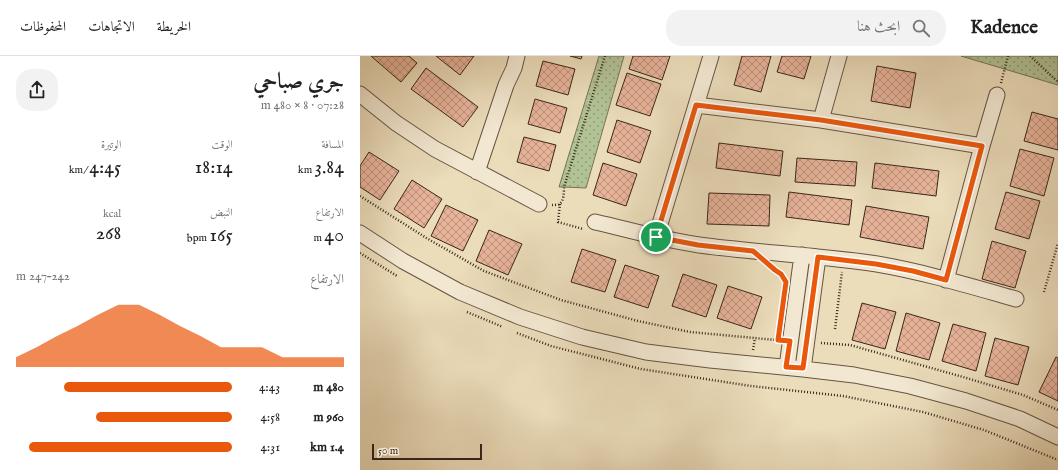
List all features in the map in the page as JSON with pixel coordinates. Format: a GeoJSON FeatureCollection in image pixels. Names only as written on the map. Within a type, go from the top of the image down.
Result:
{"type":"FeatureCollection","features":[{"type":"Feature","properties":{"kind":"street"},"geometry":{"type":"LineString","coordinates":[[506,85],[508,56]]}},
{"type":"Feature","properties":{"kind":"street"},"geometry":{"type":"LineString","coordinates":[[477,172],[517,56]]}},
{"type":"Feature","properties":{"kind":"street"},"geometry":{"type":"LineString","coordinates":[[656,237],[711,56]]}},
{"type":"Feature","properties":{"kind":"street"},"geometry":{"type":"LineString","coordinates":[[821,120],[839,56]]}},
{"type":"Feature","properties":{"kind":"street"},"geometry":{"type":"LineString","coordinates":[[360,94],[396,122],[435,149],[539,204]]}},
{"type":"Feature","properties":{"kind":"street"},"geometry":{"type":"LineString","coordinates":[[946,280],[982,146],[998,95]]}},
{"type":"Feature","properties":{"kind":"street"},"geometry":{"type":"LineString","coordinates":[[696,105],[821,120],[982,146]]}},
{"type":"Feature","properties":{"kind":"street"},"geometry":{"type":"LineString","coordinates":[[595,222],[656,237],[698,245],[876,264],[913,271],[1016,299]]}},
{"type":"Feature","properties":{"kind":"street"},"geometry":{"type":"LineString","coordinates":[[360,233],[402,261],[460,292],[520,317],[582,337],[646,352],[710,360],[803,368],[903,384],[966,401],[1020,419],[1058,437]]}},
{"type":"Feature","properties":{"kind":"street"},"geometry":{"type":"LineString","coordinates":[[786,367],[802,255]]}},
{"type":"Feature","properties":{"kind":"street"},"geometry":{"type":"LineString","coordinates":[[803,368],[818,257]]}},
{"type":"Feature","properties":{"kind":"path"},"geometry":{"type":"LineString","coordinates":[[595,222],[583,229],[558,222],[564,187],[604,56]]}},
{"type":"Feature","properties":{"kind":"path"},"geometry":{"type":"LineString","coordinates":[[998,95],[1006,69],[1008,56]]}},
{"type":"Feature","properties":{"kind":"path"},"geometry":{"type":"LineString","coordinates":[[1030,56],[1058,82]]}},
{"type":"Feature","properties":{"kind":"path"},"geometry":{"type":"LineString","coordinates":[[360,196],[428,239],[484,270],[561,300],[638,322],[690,332],[790,341]]}},
{"type":"Feature","properties":{"kind":"path"},"geometry":{"type":"LineString","coordinates":[[539,204],[560,204]]}},
{"type":"Feature","properties":{"kind":"path"},"geometry":{"type":"LineString","coordinates":[[1044,292],[1058,244]]}},
{"type":"Feature","properties":{"kind":"path"},"geometry":{"type":"LineString","coordinates":[[753,251],[781,274],[786,282]]}},
{"type":"Feature","properties":{"kind":"path"},"geometry":{"type":"LineString","coordinates":[[835,329],[844,260]]}},
{"type":"Feature","properties":{"kind":"path"},"geometry":{"type":"LineString","coordinates":[[807,341],[850,345],[978,381],[1023,396],[1058,410]]}},
{"type":"Feature","properties":{"kind":"green space"},"geometry":{"type":"Polygon","coordinates":[[[599,56],[624,56],[586,188],[559,187],[599,56]]]}},
{"type":"Feature","properties":{"kind":"green space"},"geometry":{"type":"Polygon","coordinates":[[[961,56],[1058,56],[1058,85],[961,56]]]}},
{"type":"Feature","properties":{"kind":"building"},"geometry":{"type":"Polygon","coordinates":[[[371,56],[409,56],[417,63],[401,82],[371,56]]]}},
{"type":"Feature","properties":{"kind":"building"},"geometry":{"type":"Polygon","coordinates":[[[436,56],[474,56],[460,75],[436,56]]]}},
{"type":"Feature","properties":{"kind":"building"},"geometry":{"type":"Polygon","coordinates":[[[570,56],[582,56],[581,59],[570,56]]]}},
{"type":"Feature","properties":{"kind":"building"},"geometry":{"type":"Polygon","coordinates":[[[633,56],[670,56],[662,80],[629,69],[633,56]]]}},
{"type":"Feature","properties":{"kind":"building"},"geometry":{"type":"Polygon","coordinates":[[[742,56],[771,56],[761,92],[734,85],[742,56]]]}},
{"type":"Feature","properties":{"kind":"building"},"geometry":{"type":"Polygon","coordinates":[[[782,56],[811,56],[804,79],[777,72],[782,56]]]}},
{"type":"Feature","properties":{"kind":"building"},"geometry":{"type":"Polygon","coordinates":[[[543,61],[575,69],[568,95],[536,86],[543,61]]]}},
{"type":"Feature","properties":{"kind":"building"},"geometry":{"type":"Polygon","coordinates":[[[877,66],[916,73],[910,108],[871,101],[877,66]]]}},
{"type":"Feature","properties":{"kind":"building"},"geometry":{"type":"Polygon","coordinates":[[[426,68],[478,107],[463,127],[411,89],[426,68]]]}},
{"type":"Feature","properties":{"kind":"building"},"geometry":{"type":"Polygon","coordinates":[[[627,73],[661,84],[650,116],[616,105],[627,73]]]}},
{"type":"Feature","properties":{"kind":"building"},"geometry":{"type":"Polygon","coordinates":[[[535,99],[567,108],[560,133],[528,124],[535,99]]]}},
{"type":"Feature","properties":{"kind":"building"},"geometry":{"type":"Polygon","coordinates":[[[1032,112],[1058,119],[1058,150],[1024,141],[1032,112]]]}},
{"type":"Feature","properties":{"kind":"building"},"geometry":{"type":"Polygon","coordinates":[[[617,120],[651,131],[640,163],[607,152],[617,120]]]}},
{"type":"Feature","properties":{"kind":"building"},"geometry":{"type":"Polygon","coordinates":[[[524,137],[556,145],[549,171],[517,162],[524,137]]]}},
{"type":"Feature","properties":{"kind":"building"},"geometry":{"type":"Polygon","coordinates":[[[719,143],[783,151],[780,176],[716,168],[719,143]]]}},
{"type":"Feature","properties":{"kind":"building"},"geometry":{"type":"Polygon","coordinates":[[[1020,149],[1054,158],[1044,196],[1010,186],[1020,149]]]}},
{"type":"Feature","properties":{"kind":"building"},"geometry":{"type":"Polygon","coordinates":[[[369,152],[399,171],[380,200],[360,187],[360,166],[369,152]]]}},
{"type":"Feature","properties":{"kind":"building"},"geometry":{"type":"Polygon","coordinates":[[[797,158],[857,162],[855,186],[795,182],[797,158]]]}},
{"type":"Feature","properties":{"kind":"building"},"geometry":{"type":"Polygon","coordinates":[[[603,163],[637,174],[626,206],[593,195],[603,163]]]}},
{"type":"Feature","properties":{"kind":"building"},"geometry":{"type":"Polygon","coordinates":[[[875,163],[939,171],[936,196],[872,188],[875,163]]]}},
{"type":"Feature","properties":{"kind":"building"},"geometry":{"type":"Polygon","coordinates":[[[412,180],[442,199],[424,228],[394,209],[412,180]]]}},
{"type":"Feature","properties":{"kind":"building"},"geometry":{"type":"Polygon","coordinates":[[[789,192],[852,200],[849,225],[786,217],[789,192]]]}},
{"type":"Feature","properties":{"kind":"building"},"geometry":{"type":"Polygon","coordinates":[[[1006,192],[1040,201],[1029,239],[995,229],[1006,192]]]}},
{"type":"Feature","properties":{"kind":"building"},"geometry":{"type":"Polygon","coordinates":[[[709,193],[770,195],[769,226],[707,224],[709,193]]]}},
{"type":"Feature","properties":{"kind":"building"},"geometry":{"type":"Polygon","coordinates":[[[446,205],[478,220],[463,251],[431,236],[446,205]]]}},
{"type":"Feature","properties":{"kind":"building"},"geometry":{"type":"Polygon","coordinates":[[[866,206],[929,217],[923,249],[860,237],[866,206]]]}},
{"type":"Feature","properties":{"kind":"building"},"geometry":{"type":"Polygon","coordinates":[[[489,230],[522,244],[508,275],[476,261],[489,230]]]}},
{"type":"Feature","properties":{"kind":"building"},"geometry":{"type":"Polygon","coordinates":[[[992,241],[1026,251],[1015,288],[982,279],[992,241]]]}},
{"type":"Feature","properties":{"kind":"building"},"geometry":{"type":"Polygon","coordinates":[[[582,249],[616,260],[605,292],[571,282],[582,249]]]}},
{"type":"Feature","properties":{"kind":"building"},"geometry":{"type":"Polygon","coordinates":[[[625,265],[659,276],[648,308],[614,297],[625,265]]]}},
{"type":"Feature","properties":{"kind":"building"},"geometry":{"type":"Polygon","coordinates":[[[683,274],[717,285],[706,317],[672,306],[683,274]]]}},
{"type":"Feature","properties":{"kind":"building"},"geometry":{"type":"Polygon","coordinates":[[[728,286],[762,297],[751,329],[717,318],[728,286]]]}},
{"type":"Feature","properties":{"kind":"building"},"geometry":{"type":"Polygon","coordinates":[[[862,303],[896,312],[885,349],[852,340],[862,303]]]}},
{"type":"Feature","properties":{"kind":"building"},"geometry":{"type":"Polygon","coordinates":[[[906,313],[940,323],[929,360],[896,351],[906,313]]]}},
{"type":"Feature","properties":{"kind":"building"},"geometry":{"type":"Polygon","coordinates":[[[953,324],[986,333],[976,371],[942,361],[953,324]]]}},
{"type":"Feature","properties":{"kind":"building"},"geometry":{"type":"Polygon","coordinates":[[[995,338],[1029,347],[1018,385],[985,376],[995,338]]]}},
{"type":"Feature","properties":{"kind":"building"},"geometry":{"type":"Polygon","coordinates":[[[1056,357],[1058,358],[1058,401],[1039,392],[1056,357]]]}},
{"type":"Feature","properties":{"kind":"route"},"geometry":{"type":"LineString","coordinates":[[696,105],[821,120],[982,146],[946,280],[913,271],[876,264],[818,257],[803,368],[786,367],[790,341],[778,340],[786,282],[781,274],[753,251],[698,245],[656,237],[696,105]]}}]}
